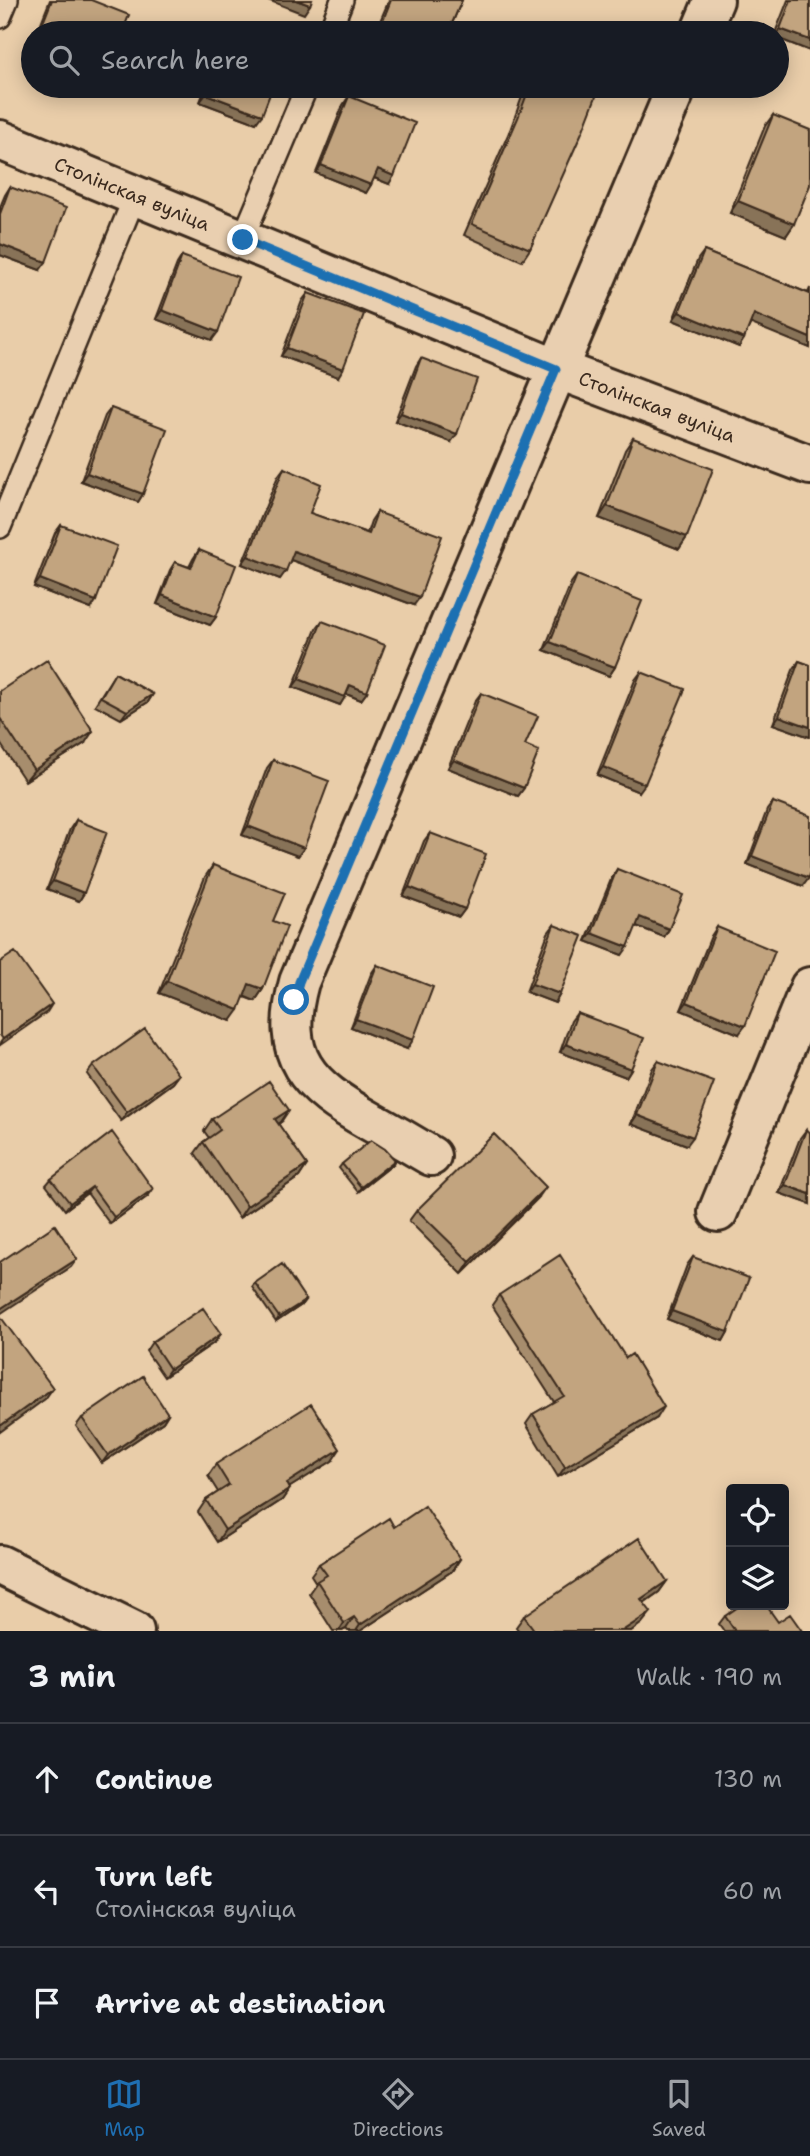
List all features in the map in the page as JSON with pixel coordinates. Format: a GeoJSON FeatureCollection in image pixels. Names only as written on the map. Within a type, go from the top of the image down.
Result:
{"type":"FeatureCollection","features":[{"type":"Feature","properties":{"kind":"street"},"geometry":{"type":"LineString","coordinates":[[705,21],[714,0]]}},
{"type":"Feature","properties":{"kind":"street"},"geometry":{"type":"LineString","coordinates":[[431,1156],[342,1105],[324,1093],[309,1076],[299,1060],[293,1042],[294,1000],[299,982],[672,98]]}},
{"type":"Feature","properties":{"kind":"street","name":"Столінская вуліца"},"geometry":{"type":"LineString","coordinates":[[0,140],[556,369],[810,465]]}},
{"type":"Feature","properties":{"kind":"street"},"geometry":{"type":"LineString","coordinates":[[718,1212],[810,987]]}},
{"type":"Feature","properties":{"kind":"street"},"geometry":{"type":"LineString","coordinates":[[0,1565],[134,1631]]}},
{"type":"Feature","properties":{"kind":"lane"},"geometry":{"type":"LineString","coordinates":[[0,17],[7,0]]}},
{"type":"Feature","properties":{"kind":"lane"},"geometry":{"type":"LineString","coordinates":[[333,21],[342,0]]}},
{"type":"Feature","properties":{"kind":"lane"},"geometry":{"type":"LineString","coordinates":[[243,240],[302,98]]}},
{"type":"Feature","properties":{"kind":"lane"},"geometry":{"type":"LineString","coordinates":[[0,527],[135,196]]}},
{"type":"Feature","properties":{"kind":"building"},"geometry":{"type":"Polygon","coordinates":[[[52,0],[91,0],[129,15],[127,21],[44,21],[52,0]]]}},
{"type":"Feature","properties":{"kind":"building"},"geometry":{"type":"Polygon","coordinates":[[[296,0],[312,0],[310,5],[296,0]]]}},
{"type":"Feature","properties":{"kind":"building"},"geometry":{"type":"Polygon","coordinates":[[[391,0],[462,0],[453,21],[383,21],[391,0]]]}},
{"type":"Feature","properties":{"kind":"building"},"geometry":{"type":"Polygon","coordinates":[[[791,0],[810,0],[810,40],[789,32],[789,21],[783,21],[791,0]]]}},
{"type":"Feature","properties":{"kind":"building"},"geometry":{"type":"Polygon","coordinates":[[[217,98],[268,98],[262,115],[217,98]]]}},
{"type":"Feature","properties":{"kind":"building"},"geometry":{"type":"Polygon","coordinates":[[[348,98],[415,123],[394,176],[378,169],[371,185],[321,165],[348,98]]]}},
{"type":"Feature","properties":{"kind":"building"},"geometry":{"type":"Polygon","coordinates":[[[526,98],[595,98],[530,249],[472,224],[526,98]]]}},
{"type":"Feature","properties":{"kind":"building"},"geometry":{"type":"Polygon","coordinates":[[[773,115],[810,130],[810,185],[794,224],[738,201],[773,115]]]}},
{"type":"Feature","properties":{"kind":"building"},"geometry":{"type":"Polygon","coordinates":[[[10,187],[66,208],[46,262],[0,244],[0,214],[10,187]]]}},
{"type":"Feature","properties":{"kind":"building"},"geometry":{"type":"Polygon","coordinates":[[[704,251],[810,294],[810,338],[754,314],[744,339],[679,312],[704,251]]]}},
{"type":"Feature","properties":{"kind":"building"},"geometry":{"type":"Polygon","coordinates":[[[182,256],[238,277],[218,332],[162,310],[182,256]]]}},
{"type":"Feature","properties":{"kind":"building"},"geometry":{"type":"Polygon","coordinates":[[[308,293],[364,314],[343,369],[287,348],[308,293]]]}},
{"type":"Feature","properties":{"kind":"building"},"geometry":{"type":"Polygon","coordinates":[[[421,358],[477,379],[457,434],[401,413],[421,358]]]}},
{"type":"Feature","properties":{"kind":"building"},"geometry":{"type":"Polygon","coordinates":[[[111,408],[167,429],[143,494],[87,473],[111,408]]]}},
{"type":"Feature","properties":{"kind":"building"},"geometry":{"type":"Polygon","coordinates":[[[633,438],[713,469],[687,537],[607,506],[633,438]]]}},
{"type":"Feature","properties":{"kind":"building"},"geometry":{"type":"Polygon","coordinates":[[[284,468],[321,484],[310,513],[369,534],[377,512],[442,536],[420,597],[294,551],[286,571],[248,556],[284,468]]]}},
{"type":"Feature","properties":{"kind":"building"},"geometry":{"type":"Polygon","coordinates":[[[61,525],[117,546],[96,601],[40,579],[61,525]]]}},
{"type":"Feature","properties":{"kind":"building"},"geometry":{"type":"Polygon","coordinates":[[[199,550],[236,565],[216,617],[162,595],[175,562],[191,568],[199,550]]]}},
{"type":"Feature","properties":{"kind":"building"},"geometry":{"type":"Polygon","coordinates":[[[577,575],[642,601],[615,667],[550,642],[577,575]]]}},
{"type":"Feature","properties":{"kind":"building"},"geometry":{"type":"Polygon","coordinates":[[[322,621],[385,645],[367,692],[350,685],[345,697],[299,679],[322,621]]]}},
{"type":"Feature","properties":{"kind":"building"},"geometry":{"type":"Polygon","coordinates":[[[47,660],[93,731],[34,770],[0,718],[0,691],[47,660]]]}},
{"type":"Feature","properties":{"kind":"building"},"geometry":{"type":"Polygon","coordinates":[[[799,661],[810,665],[810,727],[779,716],[799,661]]]}},
{"type":"Feature","properties":{"kind":"building"},"geometry":{"type":"Polygon","coordinates":[[[641,672],[685,689],[645,784],[603,767],[641,672]]]}},
{"type":"Feature","properties":{"kind":"building"},"geometry":{"type":"Polygon","coordinates":[[[115,673],[153,694],[127,711],[101,697],[115,673]]]}},
{"type":"Feature","properties":{"kind":"building"},"geometry":{"type":"Polygon","coordinates":[[[481,693],[538,716],[525,745],[539,751],[524,788],[454,760],[481,693]]]}},
{"type":"Feature","properties":{"kind":"building"},"geometry":{"type":"Polygon","coordinates":[[[273,760],[329,781],[304,848],[248,826],[273,760]]]}},
{"type":"Feature","properties":{"kind":"building"},"geometry":{"type":"Polygon","coordinates":[[[773,802],[810,816],[809,878],[752,856],[773,802]]]}},
{"type":"Feature","properties":{"kind":"building"},"geometry":{"type":"Polygon","coordinates":[[[76,820],[107,832],[84,893],[53,881],[76,820]]]}},
{"type":"Feature","properties":{"kind":"building"},"geometry":{"type":"Polygon","coordinates":[[[430,833],[486,854],[465,909],[409,887],[430,833]]]}},
{"type":"Feature","properties":{"kind":"building"},"geometry":{"type":"Polygon","coordinates":[[[213,865],[285,893],[273,921],[287,926],[263,989],[249,984],[239,1010],[167,981],[213,865]]]}},
{"type":"Feature","properties":{"kind":"building"},"geometry":{"type":"Polygon","coordinates":[[[617,869],[683,895],[669,929],[640,917],[628,947],[592,933],[617,869]]]}},
{"type":"Feature","properties":{"kind":"building"},"geometry":{"type":"Polygon","coordinates":[[[554,925],[583,936],[560,994],[532,984],[554,925]]]}},
{"type":"Feature","properties":{"kind":"building"},"geometry":{"type":"Polygon","coordinates":[[[717,927],[775,951],[745,1026],[687,1002],[717,927]]]}},
{"type":"Feature","properties":{"kind":"building"},"geometry":{"type":"Polygon","coordinates":[[[15,952],[52,1004],[3,1039],[0,1035],[0,962],[15,952]]]}},
{"type":"Feature","properties":{"kind":"building"},"geometry":{"type":"Polygon","coordinates":[[[377,965],[433,987],[413,1040],[356,1019],[377,965]]]}},
{"type":"Feature","properties":{"kind":"building"},"geometry":{"type":"Polygon","coordinates":[[[577,1013],[644,1038],[631,1069],[566,1044],[577,1013]]]}},
{"type":"Feature","properties":{"kind":"building"},"geometry":{"type":"Polygon","coordinates":[[[145,1029],[179,1075],[127,1112],[93,1066],[145,1029]]]}},
{"type":"Feature","properties":{"kind":"building"},"geometry":{"type":"Polygon","coordinates":[[[658,1061],[714,1082],[693,1137],[637,1115],[658,1061]]]}},
{"type":"Feature","properties":{"kind":"building"},"geometry":{"type":"Polygon","coordinates":[[[269,1081],[289,1110],[275,1119],[307,1165],[247,1206],[203,1142],[220,1130],[212,1119],[269,1081]]]}},
{"type":"Feature","properties":{"kind":"building"},"geometry":{"type":"Polygon","coordinates":[[[806,1130],[810,1132],[810,1194],[785,1185],[806,1130]]]}},
{"type":"Feature","properties":{"kind":"building"},"geometry":{"type":"Polygon","coordinates":[[[112,1132],[153,1189],[114,1217],[92,1187],[70,1203],[51,1179],[112,1132]]]}},
{"type":"Feature","properties":{"kind":"building"},"geometry":{"type":"Polygon","coordinates":[[[494,1134],[546,1187],[470,1262],[417,1210],[494,1134]]]}},
{"type":"Feature","properties":{"kind":"building"},"geometry":{"type":"Polygon","coordinates":[[[371,1140],[395,1160],[361,1187],[342,1164],[371,1140]]]}},
{"type":"Feature","properties":{"kind":"building"},"geometry":{"type":"Polygon","coordinates":[[[55,1225],[77,1259],[0,1309],[0,1262],[55,1225]]]}},
{"type":"Feature","properties":{"kind":"building"},"geometry":{"type":"Polygon","coordinates":[[[560,1255],[626,1358],[632,1354],[664,1407],[565,1467],[533,1414],[564,1396],[499,1295],[560,1255]]]}},
{"type":"Feature","properties":{"kind":"building"},"geometry":{"type":"Polygon","coordinates":[[[693,1257],[749,1278],[728,1332],[672,1311],[693,1257]]]}},
{"type":"Feature","properties":{"kind":"building"},"geometry":{"type":"Polygon","coordinates":[[[282,1264],[306,1300],[279,1317],[255,1283],[282,1264]]]}},
{"type":"Feature","properties":{"kind":"building"},"geometry":{"type":"Polygon","coordinates":[[[203,1308],[221,1334],[170,1369],[152,1342],[203,1308]]]}},
{"type":"Feature","properties":{"kind":"building"},"geometry":{"type":"Polygon","coordinates":[[[0,1316],[53,1388],[0,1426],[0,1316]]]}},
{"type":"Feature","properties":{"kind":"building"},"geometry":{"type":"Polygon","coordinates":[[[143,1376],[168,1414],[108,1455],[82,1418],[143,1376]]]}},
{"type":"Feature","properties":{"kind":"building"},"geometry":{"type":"Polygon","coordinates":[[[311,1404],[340,1449],[287,1483],[290,1489],[225,1530],[206,1500],[229,1485],[216,1464],[311,1404]]]}},
{"type":"Feature","properties":{"kind":"building"},"geometry":{"type":"Polygon","coordinates":[[[425,1506],[460,1559],[360,1625],[354,1617],[344,1623],[317,1581],[327,1575],[319,1564],[389,1518],[394,1527],[425,1506]]]}},
{"type":"Feature","properties":{"kind":"building"},"geometry":{"type":"Polygon","coordinates":[[[639,1538],[667,1581],[641,1599],[651,1612],[622,1631],[535,1631],[524,1616],[639,1538]]]}},
{"type":"Feature","properties":{"kind":"building"},"geometry":{"type":"Polygon","coordinates":[[[734,1610],[770,1610],[778,1622],[790,1614],[802,1631],[735,1631],[725,1616],[734,1610]]]}},
{"type":"Feature","properties":{"kind":"route"},"geometry":{"type":"LineString","coordinates":[[243,240],[556,369],[299,982],[294,1000]]}}]}
